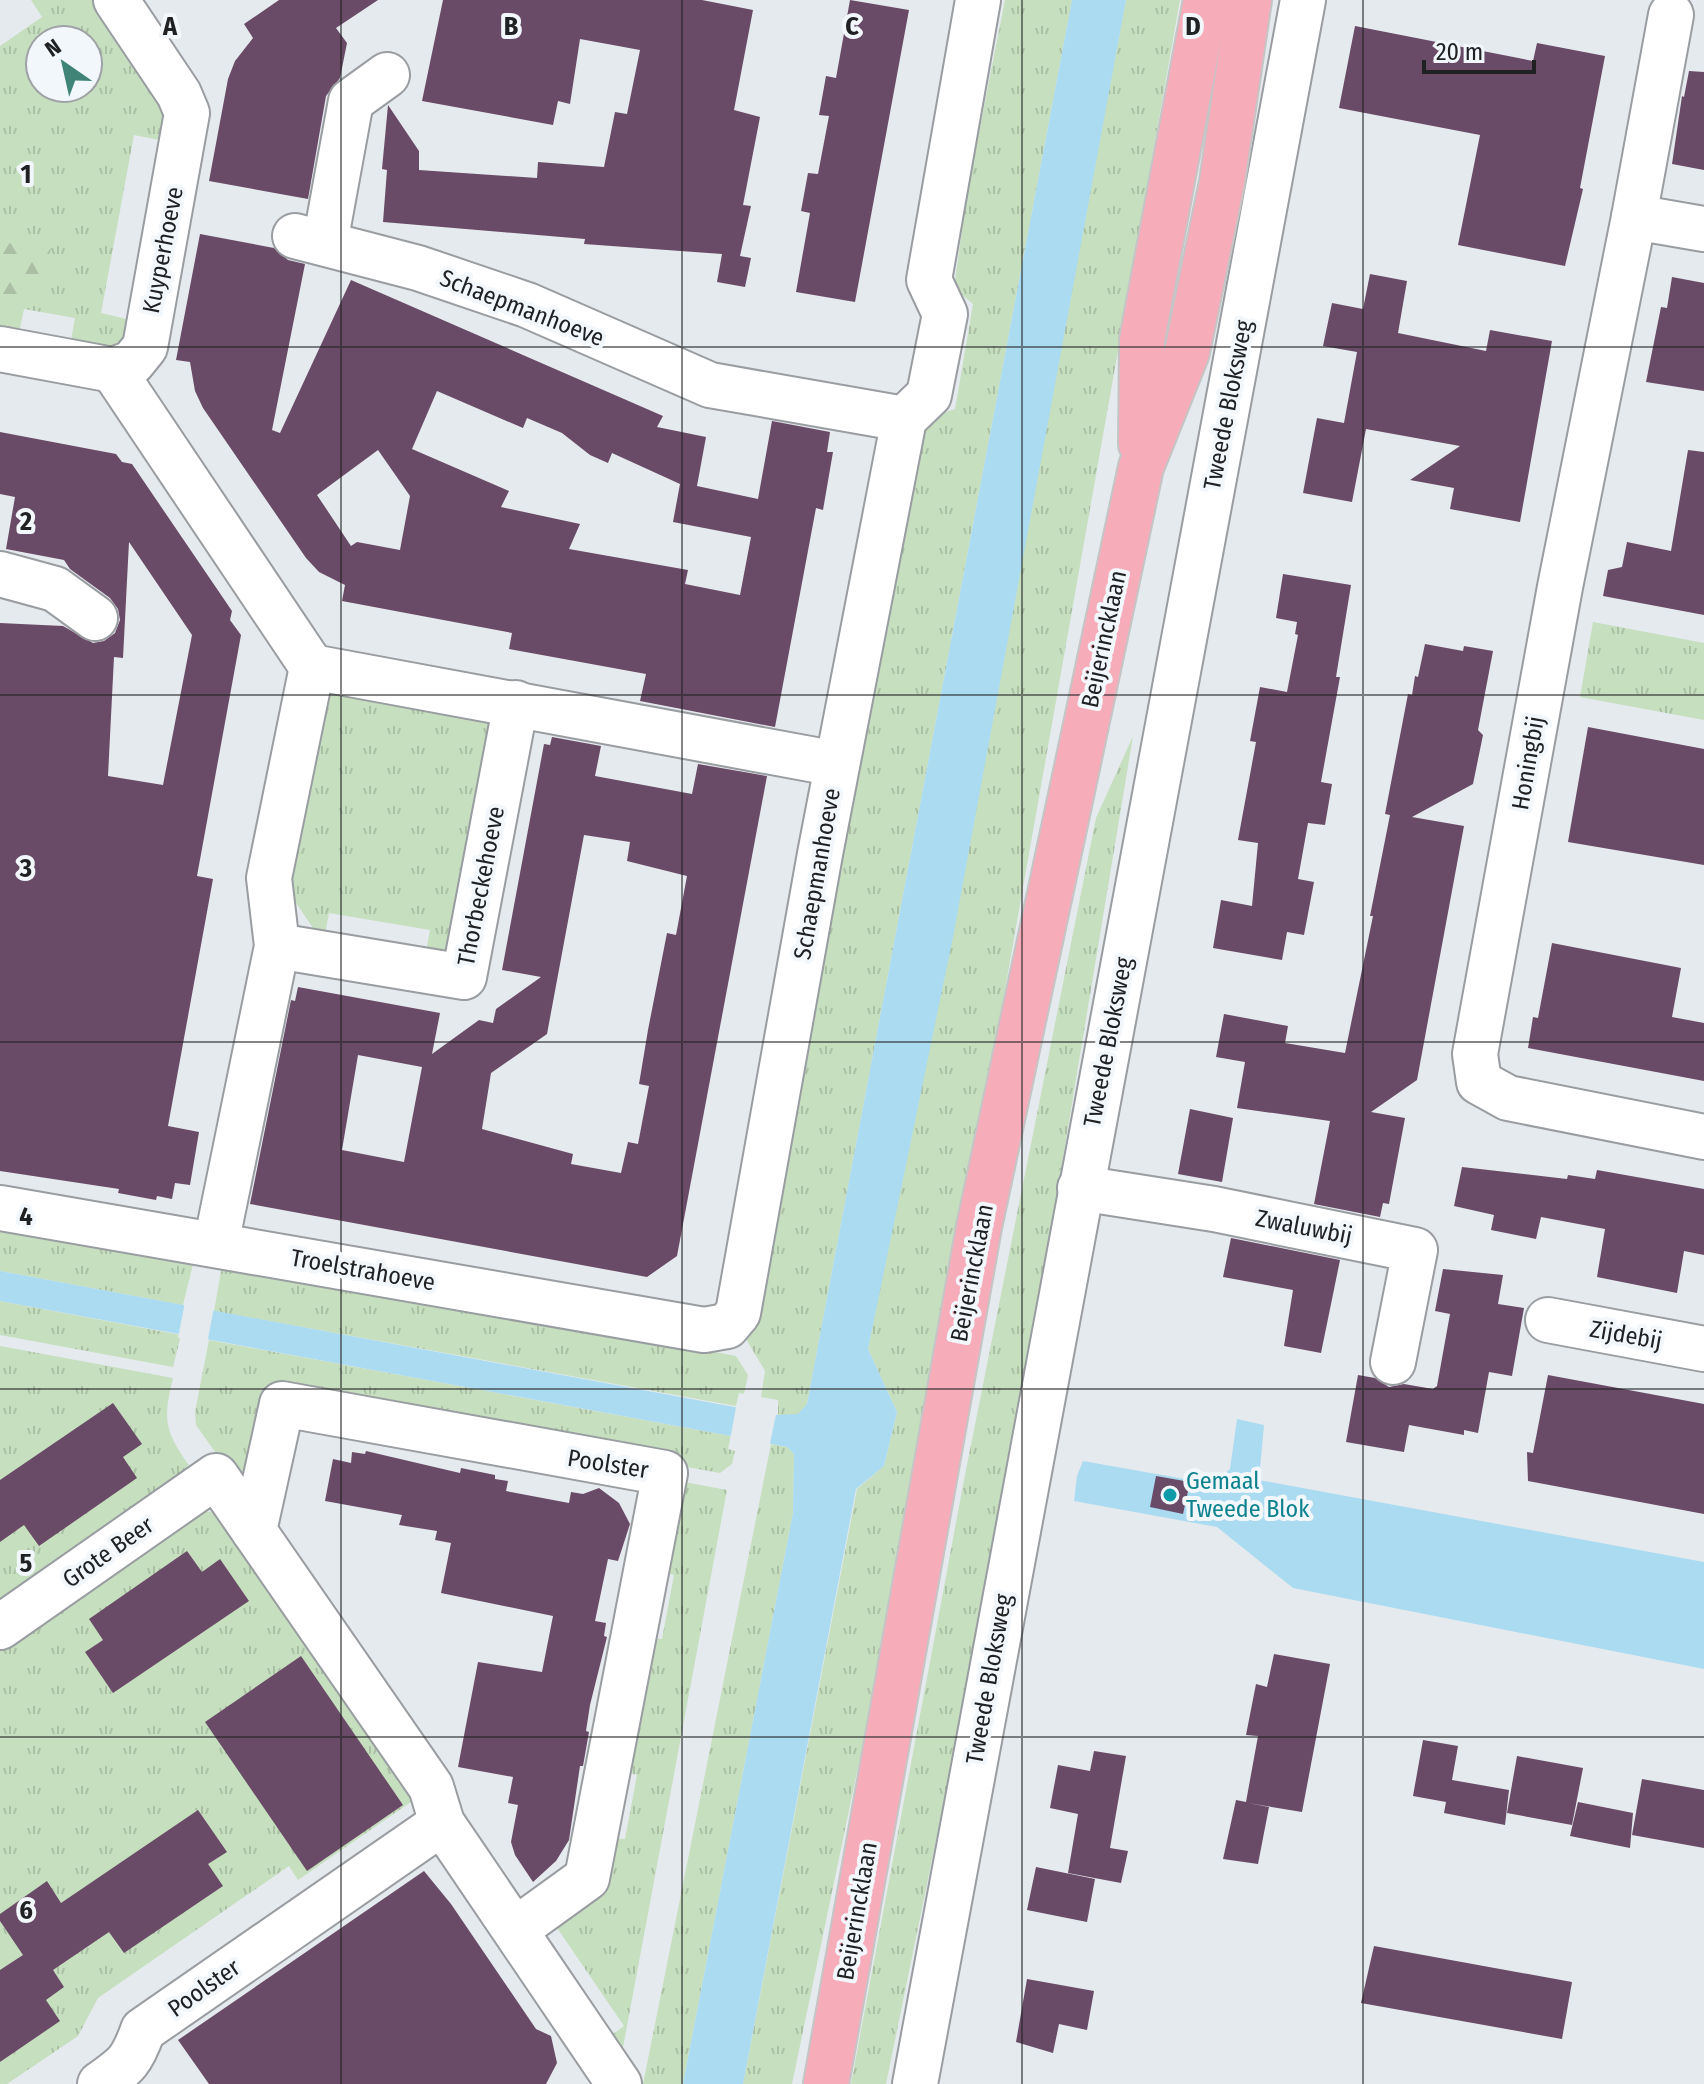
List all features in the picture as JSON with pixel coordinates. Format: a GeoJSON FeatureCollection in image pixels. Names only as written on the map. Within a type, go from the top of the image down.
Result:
{"type":"FeatureCollection","features":[{"type":"Feature","properties":{"kind":"main road","name":"Beijerincklaan"},"geometry":{"type":"LineString","coordinates":[[1141,467],[1142,340],[1206,0]]}},
{"type":"Feature","properties":{"kind":"main road","name":"Beijerincklaan"},"geometry":{"type":"LineString","coordinates":[[826,2084],[979,1227],[1141,467],[1187,352],[1222,182],[1249,0]]}},
{"type":"Feature","properties":{"kind":"street"},"geometry":{"type":"LineString","coordinates":[[904,419],[929,395],[945,314],[929,280],[978,0]]}},
{"type":"Feature","properties":{"kind":"street","name":"Tweede Bloksweg"},"geometry":{"type":"LineString","coordinates":[[915,2084],[1303,0]]}},
{"type":"Feature","properties":{"kind":"street","name":"Kuyperhoeve"},"geometry":{"type":"LineString","coordinates":[[113,370],[132,363],[145,347],[187,113],[131,5]]}},
{"type":"Feature","properties":{"kind":"street","name":"Honingbij"},"geometry":{"type":"LineString","coordinates":[[1671,15],[1563,572],[1475,1054],[1479,1082],[1508,1098],[1704,1137]]}},
{"type":"Feature","properties":{"kind":"street","name":"Schaepmanhoeve"},"geometry":{"type":"LineString","coordinates":[[387,75],[351,101],[310,240],[418,268],[527,305],[710,385],[904,419],[837,764],[738,1313],[727,1326]]}},
{"type":"Feature","properties":{"kind":"street"},"geometry":{"type":"LineString","coordinates":[[1634,217],[1704,229]]}},
{"type":"Feature","properties":{"kind":"street"},"geometry":{"type":"LineString","coordinates":[[0,349],[113,370],[312,667],[269,878],[277,946],[216,1244]]}},
{"type":"Feature","properties":{"kind":"street"},"geometry":{"type":"LineString","coordinates":[[0,574],[55,589],[95,618]]}},
{"type":"Feature","properties":{"kind":"street"},"geometry":{"type":"LineString","coordinates":[[312,667],[837,764]]}},
{"type":"Feature","properties":{"kind":"street","name":"Thorbeckehoeve"},"geometry":{"type":"LineString","coordinates":[[277,946],[464,977],[516,703]]}},
{"type":"Feature","properties":{"kind":"street","name":"Zwaluwbij"},"geometry":{"type":"LineString","coordinates":[[1080,1188],[1214,1209],[1415,1250],[1393,1362]]}},
{"type":"Feature","properties":{"kind":"street","name":"Troelstrahoeve"},"geometry":{"type":"LineString","coordinates":[[0,1208],[704,1330],[727,1326]]}},
{"type":"Feature","properties":{"kind":"street","name":"Zijdebij"},"geometry":{"type":"LineString","coordinates":[[1548,1320],[1704,1349]]}},
{"type":"Feature","properties":{"kind":"street","name":"Poolster"},"geometry":{"type":"LineString","coordinates":[[254,1531],[282,1404],[665,1473],[587,1878],[515,1930]]}},
{"type":"Feature","properties":{"kind":"street","name":"Grote Beer"},"geometry":{"type":"LineString","coordinates":[[0,1627],[216,1476],[254,1531]]}},
{"type":"Feature","properties":{"kind":"street"},"geometry":{"type":"LineString","coordinates":[[254,1531],[431,1787],[442,1823],[619,2084]]}},
{"type":"Feature","properties":{"kind":"street","name":"Poolster"},"geometry":{"type":"LineString","coordinates":[[100,2084],[124,2069],[134,2056],[143,2030],[442,1823]]}},
{"type":"Feature","properties":{"kind":"green space"},"geometry":{"type":"Polygon","coordinates":[[[31,0],[103,0],[170,98],[169,142],[134,135],[101,313],[135,321],[132,335],[107,353],[70,346],[75,318],[24,309],[18,337],[0,333],[0,46],[24,29],[24,104],[104,104],[104,24],[32,24],[42,17],[31,0]]]}},
{"type":"Feature","properties":{"kind":"green space"},"geometry":{"type":"Polygon","coordinates":[[[1005,0],[1072,0],[807,1404],[798,1415],[778,1415],[778,1400],[761,1397],[765,1371],[746,1339],[890,574],[925,419],[955,409],[973,304],[954,288],[967,193],[1005,0]]]}},
{"type":"Feature","properties":{"kind":"green space"},"geometry":{"type":"Polygon","coordinates":[[[1126,0],[1180,0],[920,1470],[792,2084],[743,2084],[857,1489],[884,1466],[897,1412],[868,1349],[1126,0]]]}},
{"type":"Feature","properties":{"kind":"green space"},"geometry":{"type":"Polygon","coordinates":[[[0,242],[51,249],[35,297],[19,303],[3,323],[0,322],[0,242]]]}},
{"type":"Feature","properties":{"kind":"green space"},"geometry":{"type":"Polygon","coordinates":[[[1593,622],[1704,643],[1704,720],[1580,697],[1593,622]]]}},
{"type":"Feature","properties":{"kind":"green space"},"geometry":{"type":"Polygon","coordinates":[[[343,685],[481,711],[497,732],[459,943],[435,961],[425,958],[430,930],[329,913],[324,940],[321,940],[280,879],[326,694],[343,685]]]}},
{"type":"Feature","properties":{"kind":"green space"},"geometry":{"type":"Polygon","coordinates":[[[1133,736],[1008,1489],[886,2084],[851,2084],[964,1480],[1096,818],[1133,736]]]}},
{"type":"Feature","properties":{"kind":"green space"},"geometry":{"type":"Polygon","coordinates":[[[0,1219],[195,1256],[183,1305],[0,1271],[0,1219]]]}},
{"type":"Feature","properties":{"kind":"green space"},"geometry":{"type":"Polygon","coordinates":[[[223,1260],[736,1356],[748,1375],[744,1394],[739,1393],[736,1406],[214,1311],[223,1260]]]}},
{"type":"Feature","properties":{"kind":"green space"},"geometry":{"type":"Polygon","coordinates":[[[0,1301],[181,1335],[173,1367],[0,1335],[0,1301]]]}},
{"type":"Feature","properties":{"kind":"green space"},"geometry":{"type":"Polygon","coordinates":[[[209,1340],[731,1436],[728,1449],[735,1451],[732,1464],[720,1473],[268,1391],[247,1497],[196,1425],[195,1412],[209,1340]]]}},
{"type":"Feature","properties":{"kind":"green space"},"geometry":{"type":"Polygon","coordinates":[[[0,1346],[173,1378],[167,1419],[172,1438],[194,1473],[0,1613],[0,1346]]]}},
{"type":"Feature","properties":{"kind":"green space"},"geometry":{"type":"Polygon","coordinates":[[[771,1444],[787,1447],[794,1454],[793,1513],[683,2084],[643,2084],[771,1444]]]}},
{"type":"Feature","properties":{"kind":"green space"},"geometry":{"type":"Polygon","coordinates":[[[679,1481],[727,1490],[619,2069],[602,2042],[624,2026],[553,1922],[612,1838],[625,1839],[637,1775],[624,1772],[649,1638],[662,1639],[674,1575],[661,1572],[679,1481]]]}},
{"type":"Feature","properties":{"kind":"green space"},"geometry":{"type":"Polygon","coordinates":[[[197,1511],[216,1512],[421,1795],[298,1880],[289,1866],[98,1998],[78,2036],[7,2084],[0,2084],[0,1637],[197,1511]]]}},
{"type":"Feature","properties":{"kind":"water"},"geometry":{"type":"Polygon","coordinates":[[[1072,0],[1126,0],[953,937],[868,1349],[897,1412],[884,1466],[856,1489],[743,2084],[683,2084],[793,1513],[794,1454],[787,1447],[731,1436],[0,1301],[0,1271],[778,1415],[798,1414],[807,1404],[1072,0]]]}},
{"type":"Feature","properties":{"kind":"water"},"geometry":{"type":"Polygon","coordinates":[[[1237,1419],[1264,1425],[1259,1480],[1704,1562],[1704,1669],[1293,1588],[1217,1527],[1074,1501],[1077,1476],[1083,1461],[1213,1484],[1230,1469],[1237,1419]]]}},
{"type":"Feature","properties":{"kind":"pier"},"geometry":{"type":"Polygon","coordinates":[[[185,1302],[214,1307],[207,1344],[178,1338],[185,1302]]]}},
{"type":"Feature","properties":{"kind":"pier"},"geometry":{"type":"Polygon","coordinates":[[[737,1402],[777,1410],[769,1448],[730,1440],[737,1402]]]}},
{"type":"Feature","properties":{"kind":"building"},"geometry":{"type":"Polygon","coordinates":[[[279,0],[378,0],[336,28],[347,43],[340,78],[326,96],[308,199],[209,181],[228,79],[235,61],[253,38],[244,24],[279,0]]]}},
{"type":"Feature","properties":{"kind":"building"},"geometry":{"type":"Polygon","coordinates":[[[443,0],[702,0],[753,10],[734,110],[760,117],[743,205],[751,206],[740,256],[751,258],[745,287],[717,282],[722,254],[584,244],[585,239],[383,222],[387,170],[382,169],[388,105],[419,151],[419,170],[537,178],[538,162],[604,167],[615,112],[627,114],[640,50],[580,39],[570,104],[558,101],[553,125],[422,101],[443,0]]]}},
{"type":"Feature","properties":{"kind":"building"},"geometry":{"type":"Polygon","coordinates":[[[850,0],[909,10],[855,302],[796,292],[810,213],[801,211],[808,173],[818,174],[829,116],[819,115],[826,76],[836,78],[850,0]]]}},
{"type":"Feature","properties":{"kind":"building"},"geometry":{"type":"Polygon","coordinates":[[[1355,26],[1533,61],[1537,43],[1605,56],[1580,188],[1583,189],[1565,266],[1458,245],[1480,135],[1339,108],[1355,26]]]}},
{"type":"Feature","properties":{"kind":"building"},"geometry":{"type":"Polygon","coordinates":[[[1689,71],[1704,72],[1704,170],[1672,164],[1689,71]]]}},
{"type":"Feature","properties":{"kind":"building"},"geometry":{"type":"Polygon","coordinates":[[[200,234],[274,248],[288,260],[305,264],[272,430],[280,433],[351,280],[663,416],[657,427],[706,437],[697,486],[758,499],[772,421],[830,432],[827,452],[833,452],[823,510],[816,508],[775,727],[640,701],[646,674],[509,649],[512,633],[342,601],[345,585],[319,572],[306,558],[203,408],[195,391],[190,362],[176,360],[200,234]],[[437,391],[412,449],[509,491],[501,507],[580,524],[569,549],[688,570],[685,584],[740,595],[751,537],[673,522],[680,484],[612,453],[608,463],[590,455],[562,433],[527,418],[523,428],[437,391]],[[378,450],[317,495],[351,546],[357,542],[400,550],[410,496],[378,450]]]}},
{"type":"Feature","properties":{"kind":"building"},"geometry":{"type":"Polygon","coordinates":[[[1370,274],[1407,281],[1398,333],[1486,351],[1490,330],[1552,341],[1520,522],[1450,509],[1454,488],[1410,480],[1460,446],[1366,429],[1352,502],[1303,493],[1317,418],[1344,423],[1357,352],[1323,346],[1332,303],[1363,309],[1370,274]]]}},
{"type":"Feature","properties":{"kind":"building"},"geometry":{"type":"Polygon","coordinates":[[[1672,277],[1704,283],[1704,391],[1646,382],[1661,307],[1667,308],[1672,277]]]}},
{"type":"Feature","properties":{"kind":"building"},"geometry":{"type":"Polygon","coordinates":[[[0,432],[116,454],[122,462],[132,464],[232,611],[230,620],[241,635],[197,876],[213,879],[168,1126],[199,1132],[190,1185],[175,1183],[172,1199],[157,1196],[156,1200],[118,1193],[119,1189],[0,1171],[0,623],[63,626],[93,643],[104,641],[115,633],[120,620],[118,609],[110,598],[70,569],[64,560],[6,549],[15,497],[0,494],[0,432]],[[129,542],[123,658],[114,657],[108,776],[163,785],[192,635],[129,542]]]}},
{"type":"Feature","properties":{"kind":"building"},"geometry":{"type":"Polygon","coordinates":[[[1688,450],[1704,452],[1704,615],[1603,596],[1608,570],[1622,567],[1627,542],[1671,551],[1688,450]]]}},
{"type":"Feature","properties":{"kind":"building"},"geometry":{"type":"Polygon","coordinates":[[[1283,574],[1351,585],[1336,677],[1340,677],[1321,782],[1332,784],[1325,825],[1308,823],[1298,879],[1314,882],[1304,935],[1287,932],[1282,960],[1213,948],[1221,900],[1252,906],[1258,843],[1238,840],[1256,742],[1250,741],[1260,687],[1287,692],[1298,635],[1295,634],[1297,622],[1276,618],[1283,574]]]}},
{"type":"Feature","properties":{"kind":"building"},"geometry":{"type":"Polygon","coordinates":[[[1425,644],[1463,651],[1464,646],[1493,651],[1478,730],[1483,735],[1473,784],[1412,817],[1464,826],[1417,1080],[1371,1112],[1405,1118],[1389,1204],[1383,1203],[1380,1217],[1314,1204],[1330,1121],[1237,1108],[1245,1062],[1216,1057],[1224,1014],[1288,1026],[1285,1043],[1345,1053],[1373,916],[1370,916],[1390,815],[1385,814],[1408,694],[1412,695],[1425,644]]]}},
{"type":"Feature","properties":{"kind":"building"},"geometry":{"type":"Polygon","coordinates":[[[1588,727],[1704,749],[1704,865],[1568,842],[1588,727]]]}},
{"type":"Feature","properties":{"kind":"building"},"geometry":{"type":"Polygon","coordinates":[[[552,737],[601,746],[595,776],[692,794],[698,764],[767,776],[677,1256],[647,1277],[250,1204],[291,1000],[295,1001],[298,987],[440,1013],[432,1054],[479,1020],[493,1023],[496,1009],[541,977],[502,970],[544,744],[550,745],[552,737]],[[584,835],[547,1034],[491,1073],[482,1129],[573,1154],[571,1164],[621,1173],[628,1142],[638,1144],[649,1086],[639,1084],[648,1030],[667,933],[676,935],[687,876],[627,861],[630,842],[584,835]],[[358,1055],[342,1150],[404,1162],[422,1067],[358,1055]]]}},
{"type":"Feature","properties":{"kind":"building"},"geometry":{"type":"Polygon","coordinates":[[[1552,943],[1681,968],[1672,1017],[1704,1023],[1704,1081],[1528,1048],[1533,1017],[1538,1018],[1552,943]]]}},
{"type":"Feature","properties":{"kind":"building"},"geometry":{"type":"Polygon","coordinates":[[[1190,1109],[1233,1118],[1222,1182],[1178,1174],[1190,1109]]]}},
{"type":"Feature","properties":{"kind":"building"},"geometry":{"type":"Polygon","coordinates":[[[1462,1167],[1567,1179],[1568,1175],[1595,1179],[1597,1170],[1704,1189],[1704,1255],[1684,1251],[1677,1293],[1597,1277],[1605,1229],[1541,1217],[1536,1239],[1491,1230],[1494,1215],[1454,1206],[1462,1167]]]}},
{"type":"Feature","properties":{"kind":"building"},"geometry":{"type":"Polygon","coordinates":[[[1231,1238],[1340,1260],[1321,1353],[1284,1346],[1293,1290],[1223,1277],[1231,1238]]]}},
{"type":"Feature","properties":{"kind":"building"},"geometry":{"type":"Polygon","coordinates":[[[1443,1269],[1503,1275],[1498,1304],[1524,1308],[1512,1376],[1489,1372],[1478,1433],[1464,1430],[1464,1435],[1409,1425],[1404,1452],[1346,1442],[1358,1375],[1375,1378],[1389,1387],[1404,1384],[1433,1389],[1437,1386],[1450,1314],[1435,1311],[1443,1269]]]}},
{"type":"Feature","properties":{"kind":"building"},"geometry":{"type":"Polygon","coordinates":[[[1548,1375],[1704,1404],[1704,1514],[1528,1481],[1527,1452],[1533,1453],[1548,1375]]]}},
{"type":"Feature","properties":{"kind":"building"},"geometry":{"type":"Polygon","coordinates":[[[113,1403],[142,1444],[123,1457],[137,1478],[39,1546],[24,1525],[0,1542],[0,1480],[113,1403]]]}},
{"type":"Feature","properties":{"kind":"building"},"geometry":{"type":"Polygon","coordinates":[[[366,1451],[460,1473],[461,1468],[495,1475],[495,1479],[508,1481],[506,1491],[569,1503],[571,1492],[583,1494],[599,1488],[619,1503],[630,1524],[618,1561],[608,1559],[595,1621],[606,1623],[604,1636],[607,1637],[590,1705],[586,1731],[589,1732],[583,1766],[580,1766],[569,1840],[556,1861],[533,1882],[515,1855],[511,1842],[518,1805],[508,1803],[513,1777],[458,1767],[478,1662],[542,1672],[553,1616],[441,1593],[451,1543],[435,1540],[437,1531],[399,1525],[402,1515],[325,1501],[333,1459],[351,1463],[352,1452],[365,1454],[366,1451]]]}},
{"type":"Feature","properties":{"kind":"building","name":"Gemaal Tweede Blok"},"geometry":{"type":"Polygon","coordinates":[[[1156,1476],[1190,1482],[1183,1514],[1150,1507],[1156,1476]]]}},
{"type":"Feature","properties":{"kind":"building"},"geometry":{"type":"Polygon","coordinates":[[[187,1551],[202,1572],[220,1559],[249,1601],[113,1693],[85,1652],[103,1640],[89,1619],[187,1551]]]}},
{"type":"Feature","properties":{"kind":"building"},"geometry":{"type":"Polygon","coordinates":[[[1274,1654],[1330,1664],[1302,1812],[1248,1803],[1269,1807],[1258,1864],[1223,1859],[1236,1800],[1246,1802],[1258,1736],[1246,1735],[1256,1684],[1267,1687],[1274,1654]]]}},
{"type":"Feature","properties":{"kind":"building"},"geometry":{"type":"Polygon","coordinates":[[[301,1656],[403,1805],[307,1871],[205,1722],[301,1656]]]}},
{"type":"Feature","properties":{"kind":"building"},"geometry":{"type":"Polygon","coordinates":[[[1423,1740],[1458,1746],[1452,1780],[1509,1790],[1505,1825],[1444,1813],[1446,1802],[1413,1796],[1423,1740]]]}},
{"type":"Feature","properties":{"kind":"building"},"geometry":{"type":"Polygon","coordinates":[[[1094,1751],[1126,1756],[1110,1848],[1128,1851],[1121,1883],[1068,1873],[1078,1814],[1050,1808],[1058,1765],[1090,1771],[1094,1751]]]}},
{"type":"Feature","properties":{"kind":"building"},"geometry":{"type":"Polygon","coordinates":[[[1517,1756],[1583,1768],[1572,1825],[1507,1813],[1517,1756]]]}},
{"type":"Feature","properties":{"kind":"building"},"geometry":{"type":"Polygon","coordinates":[[[1642,1779],[1704,1790],[1704,1848],[1632,1835],[1642,1779]]]}},
{"type":"Feature","properties":{"kind":"building"},"geometry":{"type":"Polygon","coordinates":[[[1578,1802],[1633,1813],[1630,1848],[1570,1836],[1578,1802]]]}},
{"type":"Feature","properties":{"kind":"building"},"geometry":{"type":"Polygon","coordinates":[[[198,1810],[227,1852],[208,1864],[223,1886],[124,1953],[109,1932],[53,1970],[64,1987],[46,2000],[60,2021],[0,2062],[0,1970],[23,1955],[0,1921],[0,1914],[47,1881],[61,1903],[198,1810]]]}},
{"type":"Feature","properties":{"kind":"building"},"geometry":{"type":"Polygon","coordinates":[[[1036,1867],[1095,1879],[1087,1922],[1027,1910],[1036,1867]]]}},
{"type":"Feature","properties":{"kind":"building"},"geometry":{"type":"Polygon","coordinates":[[[424,1871],[451,1904],[536,2029],[551,2036],[557,2063],[546,2084],[209,2084],[178,2040],[424,1871]]]}},
{"type":"Feature","properties":{"kind":"building"},"geometry":{"type":"Polygon","coordinates":[[[1374,1946],[1572,1982],[1562,2039],[1361,2003],[1374,1946]]]}},
{"type":"Feature","properties":{"kind":"building"},"geometry":{"type":"Polygon","coordinates":[[[1027,1979],[1094,1991],[1087,2030],[1059,2024],[1053,2053],[1016,2042],[1027,1979]]]}},
{"type":"Feature","properties":{"kind":"place","name":"Gemaal Tweede Blok"},"geometry":{"type":"Point","coordinates":[1170,1495]}}]}
